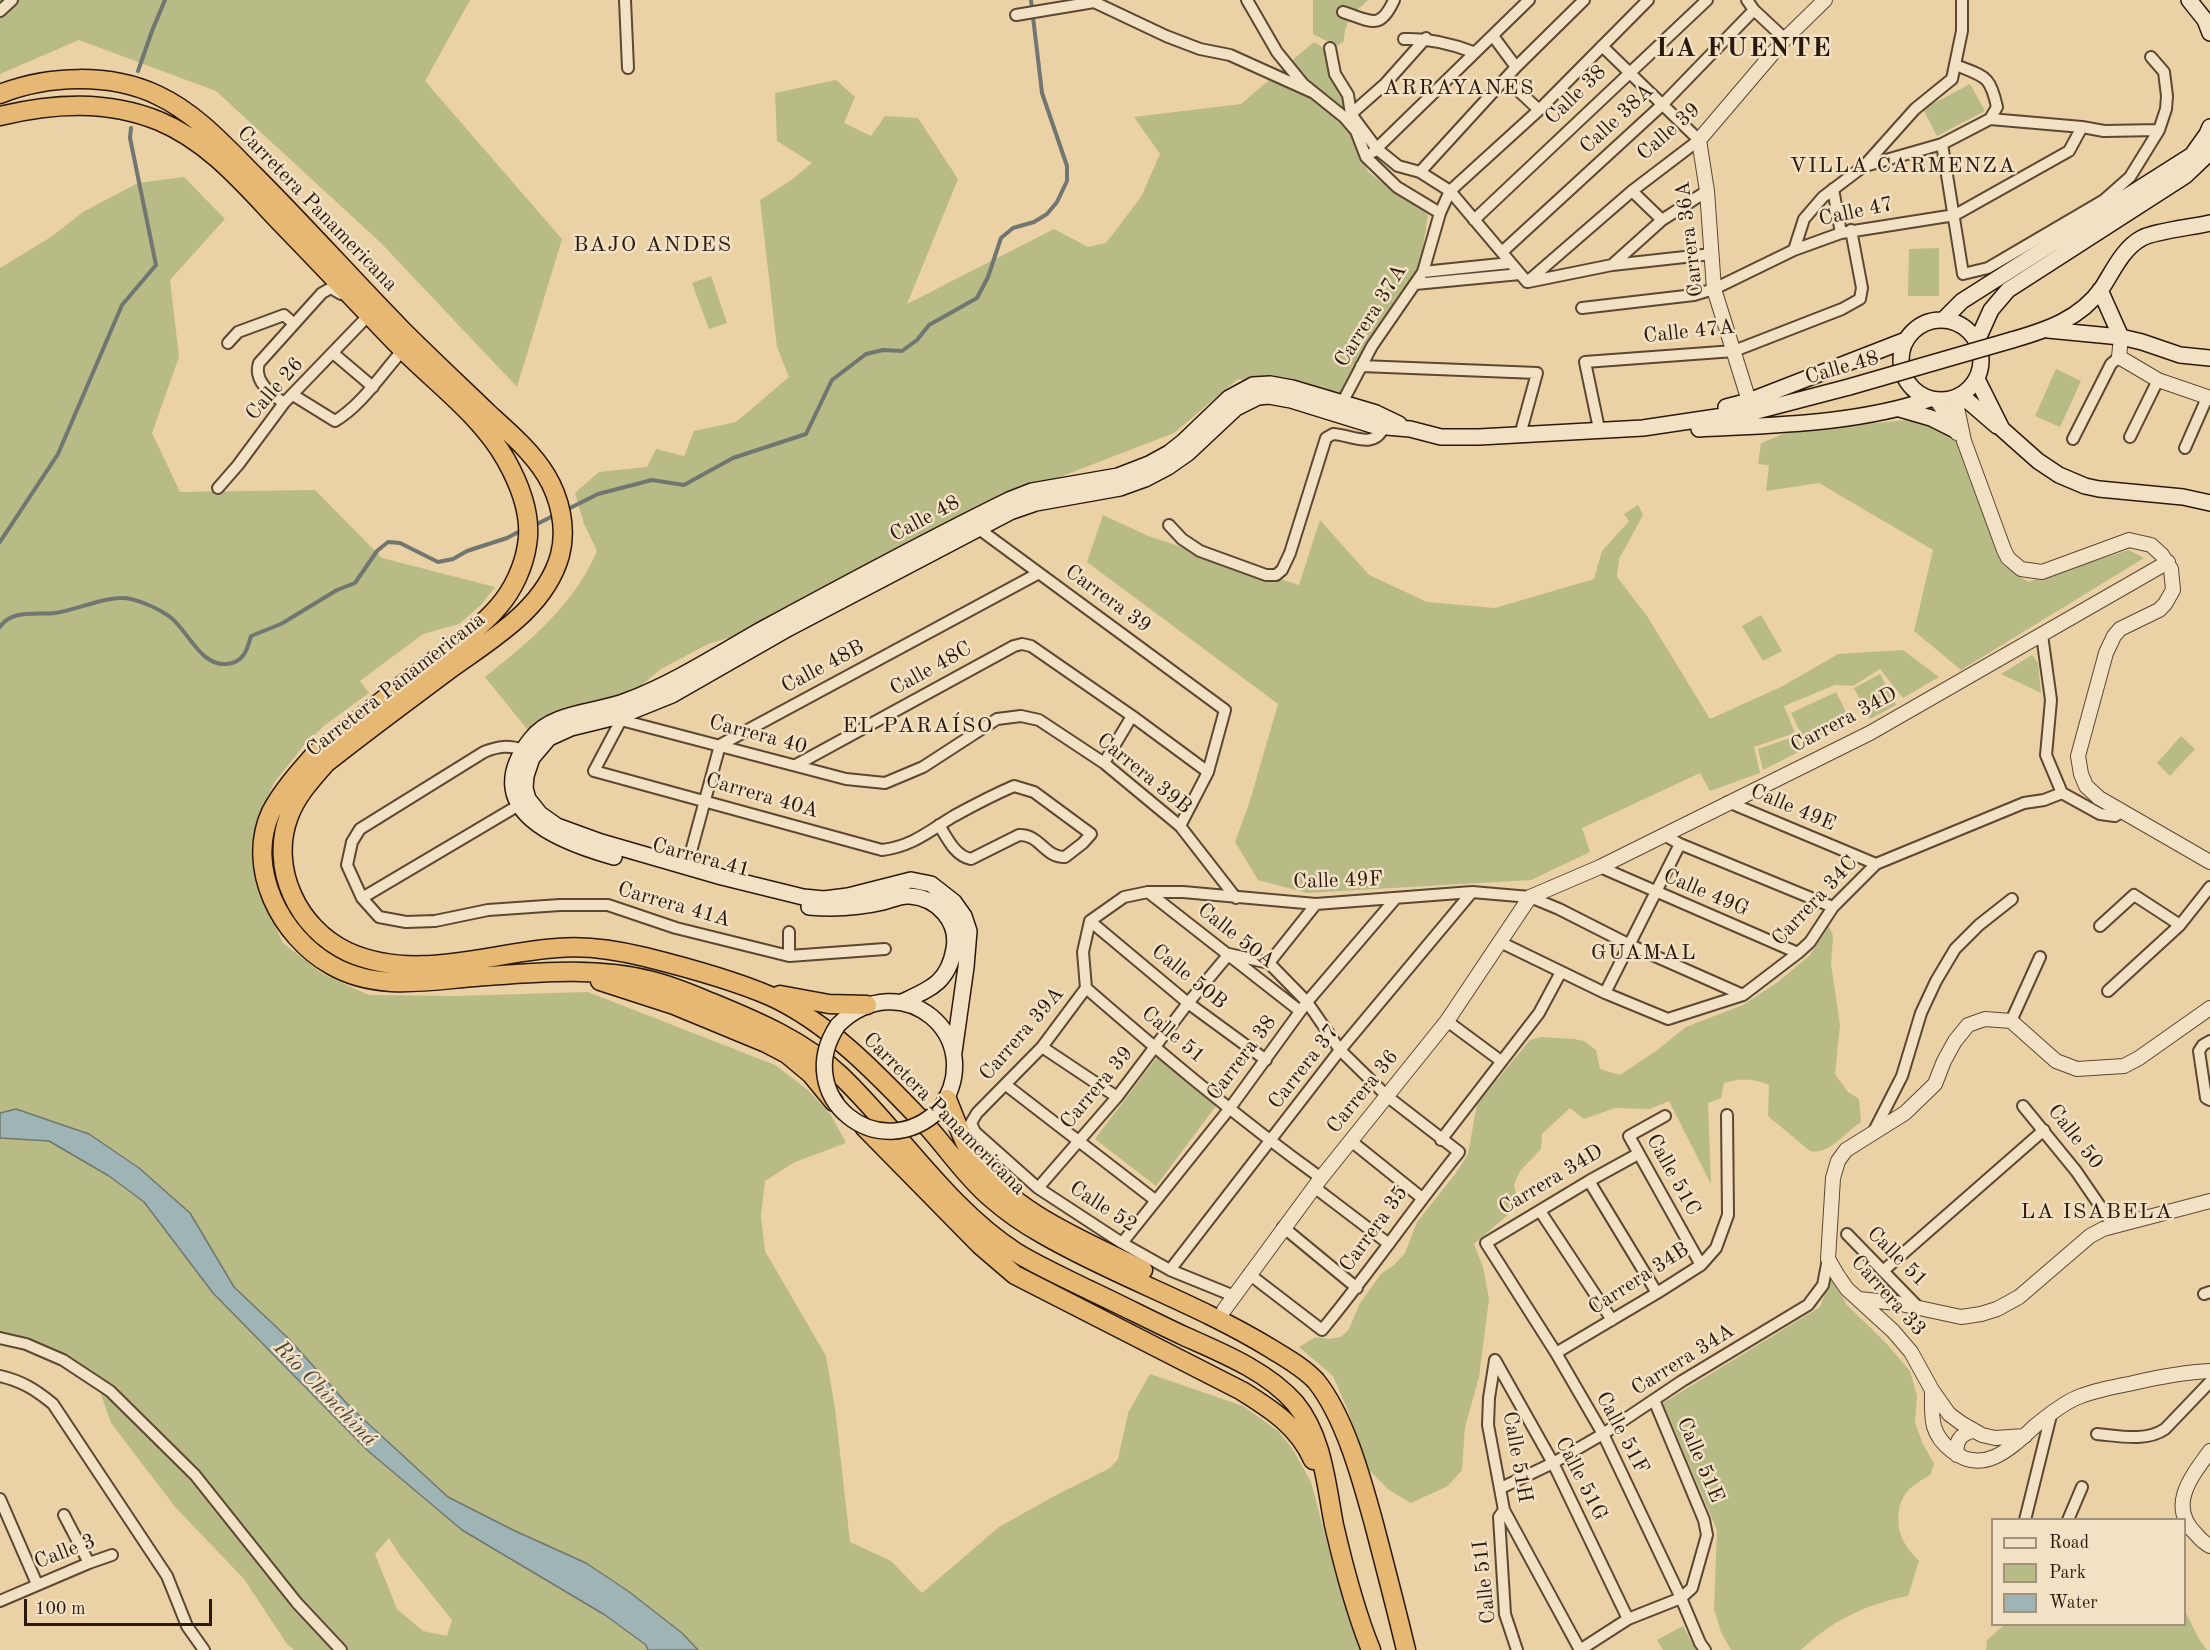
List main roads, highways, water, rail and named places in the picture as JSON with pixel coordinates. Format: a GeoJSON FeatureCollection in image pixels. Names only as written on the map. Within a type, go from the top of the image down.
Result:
{"type":"FeatureCollection","features":[{"type":"Feature","properties":{"kind":"highway","name":"Carretera Panamericana"},"geometry":{"type":"LineString","coordinates":[[0,94],[49,82],[103,80],[132,86],[157,95],[191,116],[401,353],[481,426],[506,460],[521,495],[528,520],[528,545],[522,567],[499,606],[470,634],[315,754],[279,798],[266,826],[264,866],[269,890],[279,914],[302,941],[332,966],[353,975],[394,983],[544,973],[621,974],[655,981],[740,1015],[813,1053],[836,1072],[875,1112],[989,1234],[1049,1271],[1256,1372],[1286,1394],[1297,1406],[1309,1426],[1320,1454],[1335,1527],[1371,1650]]}},
{"type":"Feature","properties":{"kind":"highway","name":"Carretera Panamericana"},"geometry":{"type":"LineString","coordinates":[[0,116],[35,108],[82,104],[131,112],[159,121],[234,164],[279,200],[400,328],[518,440],[537,462],[551,485],[563,525],[559,557],[544,587],[531,604],[483,647],[326,763],[295,803],[287,820],[283,841],[283,865],[287,881],[303,915],[329,941],[347,951],[395,966],[427,965],[561,947],[606,949],[645,957],[740,985],[773,997],[798,1012],[853,1053],[932,1132],[974,1182],[1013,1214],[1044,1235],[1236,1329],[1304,1369],[1318,1384],[1331,1407],[1358,1466],[1406,1650]]}},
{"type":"Feature","properties":{"kind":"highway"},"geometry":{"type":"LineString","coordinates":[[569,973],[622,987],[674,1005],[766,1043],[787,1054],[811,1074],[834,1102]]}},
{"type":"Feature","properties":{"kind":"highway"},"geometry":{"type":"LineString","coordinates":[[740,985],[793,999],[829,1004],[867,1005]]}},
{"type":"Feature","properties":{"kind":"highway"},"geometry":{"type":"LineString","coordinates":[[944,1104],[973,1157],[1009,1196],[1070,1233],[1229,1303],[1277,1340],[1304,1369]]}},
{"type":"Feature","properties":{"kind":"highway"},"geometry":{"type":"LineString","coordinates":[[864,1127],[950,1216],[1015,1275],[1242,1391],[1270,1409],[1292,1428],[1309,1450],[1335,1527]]}},
{"type":"Feature","properties":{"kind":"main road"},"geometry":{"type":"LineString","coordinates":[[2188,0],[2205,20],[2210,33]]}},
{"type":"Feature","properties":{"kind":"main road"},"geometry":{"type":"LineString","coordinates":[[1943,320],[1962,301],[2192,154],[2210,127]]}},
{"type":"Feature","properties":{"kind":"main road"},"geometry":{"type":"LineString","coordinates":[[1977,341],[1990,310],[2008,290],[2185,176],[2210,150]]}},
{"type":"Feature","properties":{"kind":"main road"},"geometry":{"type":"LineString","coordinates":[[2048,330],[2081,311],[2100,290],[2124,254],[2143,237],[2210,224]]}},
{"type":"Feature","properties":{"kind":"main road"},"geometry":{"type":"LineString","coordinates":[[2100,290],[2121,337]]}},
{"type":"Feature","properties":{"kind":"main road"},"geometry":{"type":"LineString","coordinates":[[1933,320],[1943,320],[1960,324],[1970,332],[1977,341],[1982,357],[1977,379],[1969,390],[1958,397],[1933,399],[1917,392],[1904,377],[1901,357],[1906,340],[1919,326],[1933,320]]}},
{"type":"Feature","properties":{"kind":"main road"},"geometry":{"type":"LineString","coordinates":[[2048,330],[2121,337],[2180,355],[2210,358]]}},
{"type":"Feature","properties":{"kind":"main road","name":"Calle 48"},"geometry":{"type":"LineString","coordinates":[[619,713],[551,723],[534,735],[524,750],[513,778],[516,798],[527,806],[526,776],[532,758],[549,738],[619,713],[665,683],[824,596],[973,525],[1028,506],[1120,488],[1152,476],[1188,453],[1236,408],[1258,397],[1278,397],[1375,426],[1410,429],[1442,437],[1643,428],[1656,430],[1747,413],[1849,387],[2048,330]]}},
{"type":"Feature","properties":{"kind":"main road","name":"Calle 48"},"geometry":{"type":"LineString","coordinates":[[1747,413],[1906,340]]}},
{"type":"Feature","properties":{"kind":"main road"},"geometry":{"type":"LineString","coordinates":[[1977,379],[2001,429]]}},
{"type":"Feature","properties":{"kind":"main road","name":"Calle 48"},"geometry":{"type":"LineString","coordinates":[[973,525],[1009,500],[1032,491],[1118,476],[1143,467],[1176,448],[1229,398],[1253,385],[1282,385],[1376,413],[1410,429]]}},
{"type":"Feature","properties":{"kind":"main road"},"geometry":{"type":"LineString","coordinates":[[1958,397],[2046,466],[2085,486],[2183,497],[2210,503]]}},
{"type":"Feature","properties":{"kind":"main road","name":"Calle 48"},"geometry":{"type":"LineString","coordinates":[[1551,432],[1716,409],[1747,413],[1784,424],[1900,409],[1933,399]]}},
{"type":"Feature","properties":{"kind":"main road"},"geometry":{"type":"LineString","coordinates":[[1900,409],[1931,418],[1959,436]]}},
{"type":"Feature","properties":{"kind":"main road","name":"Carrera 41"},"geometry":{"type":"LineString","coordinates":[[527,806],[538,826],[583,847],[796,906],[833,909],[882,902],[907,895],[925,898],[948,916],[954,930],[952,960],[946,974],[934,987],[902,1002]]}},
{"type":"Feature","properties":{"kind":"main road","name":"Carrera 41"},"geometry":{"type":"LineString","coordinates":[[527,806],[557,826],[574,833],[722,877],[803,897],[848,896],[911,880],[931,884],[954,902],[964,916],[969,931],[954,1052]]}},
{"type":"Feature","properties":{"kind":"main road"},"geometry":{"type":"LineString","coordinates":[[884,1001],[902,1002],[914,1006],[936,1020],[944,1029],[954,1052],[955,1076],[944,1104],[922,1124],[888,1132],[864,1127],[834,1102],[825,1080],[824,1057],[838,1025],[856,1010],[884,1001]]}},
{"type":"Feature","properties":{"kind":"water","name":"Río Chinchiná"},"geometry":{"type":"Polygon","coordinates":[[[16,1109],[89,1134],[139,1168],[190,1213],[234,1287],[289,1339],[350,1407],[448,1497],[586,1563],[628,1591],[682,1633],[698,1650],[648,1650],[646,1645],[605,1615],[462,1530],[367,1450],[213,1293],[144,1202],[109,1176],[49,1141],[0,1138],[0,1113],[16,1109]]]}},
{"type":"Feature","properties":{"kind":"waterway"},"geometry":{"type":"LineString","coordinates":[[138,71],[165,0]]}},
{"type":"Feature","properties":{"kind":"waterway"},"geometry":{"type":"LineString","coordinates":[[564,511],[598,494],[652,480],[684,485],[733,458],[806,434],[832,380],[866,354],[883,350],[902,351],[917,340],[929,325],[977,298],[988,277],[1001,238],[1013,228],[1034,222],[1047,214],[1057,202],[1067,181],[1067,166],[1042,93],[1031,0]]}},
{"type":"Feature","properties":{"kind":"waterway"},"geometry":{"type":"LineString","coordinates":[[0,542],[58,454],[122,305],[156,265],[130,138],[131,128]]}},
{"type":"Feature","properties":{"kind":"waterway"},"geometry":{"type":"LineString","coordinates":[[535,525],[555,515]]}},
{"type":"Feature","properties":{"kind":"waterway"},"geometry":{"type":"LineString","coordinates":[[0,627],[5,621],[17,615],[55,613],[104,600],[131,599],[169,616],[209,659],[217,663],[232,663],[243,655],[251,636],[281,624],[337,590],[355,583],[377,551],[388,542],[400,543],[438,562],[453,559],[467,551],[507,538],[522,530]]}},
{"type":"Feature","properties":{"kind":"district","name":"LA FUENTE"},"geometry":{"type":"Point","coordinates":[1744,49]}},
{"type":"Feature","properties":{"kind":"district","name":"ARRAYANES"},"geometry":{"type":"Point","coordinates":[1459,88]}},
{"type":"Feature","properties":{"kind":"district","name":"VILLA CARMENZA"},"geometry":{"type":"Point","coordinates":[1903,166]}},
{"type":"Feature","properties":{"kind":"district","name":"BAJO ANDES"},"geometry":{"type":"Point","coordinates":[653,245]}},
{"type":"Feature","properties":{"kind":"district","name":"EL PARAÍSO"},"geometry":{"type":"Point","coordinates":[918,726]}},
{"type":"Feature","properties":{"kind":"district","name":"GUAMAL"},"geometry":{"type":"Point","coordinates":[1644,953]}},
{"type":"Feature","properties":{"kind":"district","name":"LA ISABELA"},"geometry":{"type":"Point","coordinates":[2097,1212]}}]}
